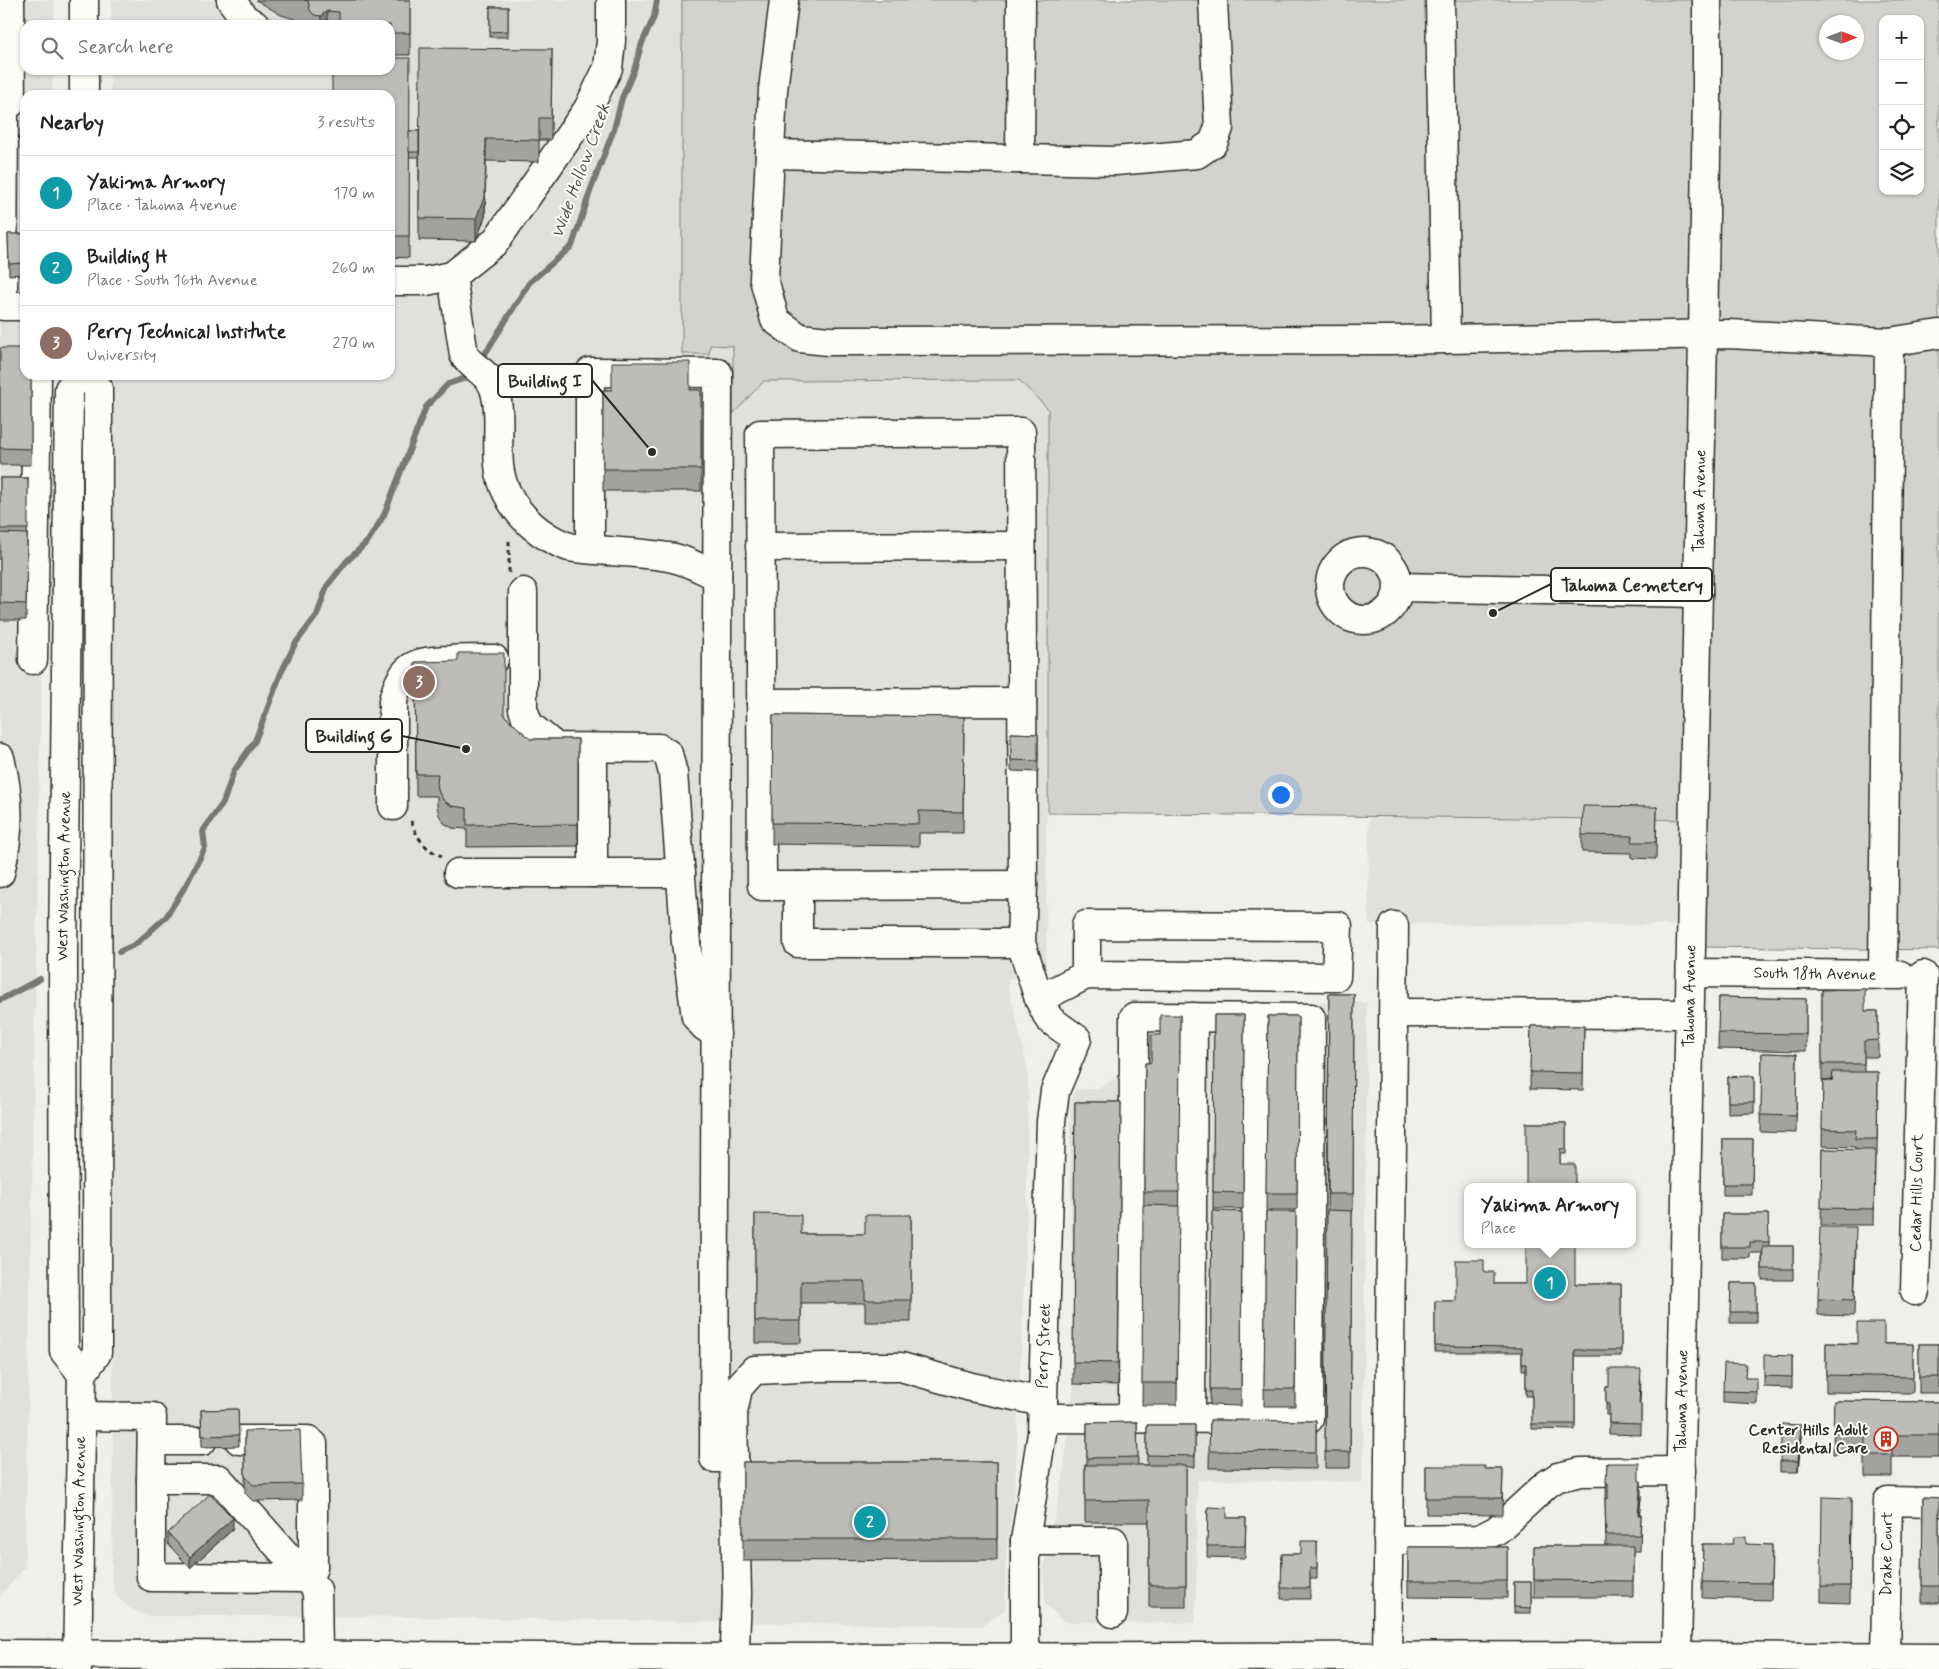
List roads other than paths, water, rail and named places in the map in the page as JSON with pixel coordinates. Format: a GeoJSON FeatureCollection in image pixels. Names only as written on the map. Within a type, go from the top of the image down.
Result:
{"type":"FeatureCollection","features":[{"type":"Feature","properties":{"kind":"main road"},"geometry":{"type":"LineString","coordinates":[[10,0],[10,106],[3,306],[20,306]]}},
{"type":"Feature","properties":{"kind":"main road"},"geometry":{"type":"LineString","coordinates":[[84,0],[84,20]]}},
{"type":"Feature","properties":{"kind":"main road"},"geometry":{"type":"LineString","coordinates":[[231,0],[247,20]]}},
{"type":"Feature","properties":{"kind":"main road"},"geometry":{"type":"LineString","coordinates":[[395,281],[426,281],[452,276],[495,242],[588,109],[608,68],[611,41],[611,0]]}},
{"type":"Feature","properties":{"kind":"main road"},"geometry":{"type":"LineString","coordinates":[[784,0],[773,90],[764,279],[775,320],[800,338],[828,341],[1446,339],[1703,336],[1728,334],[1889,342],[1939,334]]}},
{"type":"Feature","properties":{"kind":"main road"},"geometry":{"type":"LineString","coordinates":[[1020,159],[1021,0]]}},
{"type":"Feature","properties":{"kind":"main road"},"geometry":{"type":"LineString","coordinates":[[770,154],[1115,161],[1197,154],[1213,143],[1219,128],[1213,0]]}},
{"type":"Feature","properties":{"kind":"main road"},"geometry":{"type":"LineString","coordinates":[[1440,0],[1446,339]]}},
{"type":"Feature","properties":{"kind":"main road","name":"Tahoma Avenue"},"geometry":{"type":"LineString","coordinates":[[1677,1656],[1703,336],[1707,0]]}},
{"type":"Feature","properties":{"kind":"main road"},"geometry":{"type":"LineString","coordinates":[[84,75],[84,90]]}},
{"type":"Feature","properties":{"kind":"main road"},"geometry":{"type":"LineString","coordinates":[[452,276],[464,355],[494,387],[497,405],[500,476],[506,493],[518,512],[548,536],[570,547],[669,557],[687,562],[717,576]]}},
{"type":"Feature","properties":{"kind":"main road"},"geometry":{"type":"LineString","coordinates":[[1883,975],[1889,342]]}},
{"type":"Feature","properties":{"kind":"main road"},"geometry":{"type":"LineString","coordinates":[[590,549],[590,372],[718,373],[714,1458],[734,1458]]}},
{"type":"Feature","properties":{"kind":"main road"},"geometry":{"type":"LineString","coordinates":[[33,660],[37,380]]}},
{"type":"Feature","properties":{"kind":"main road","name":"West Washington Avenue"},"geometry":{"type":"LineString","coordinates":[[76,380],[69,389],[63,958],[64,1351],[82,1374]]}},
{"type":"Feature","properties":{"kind":"main road","name":"West Washington Avenue"},"geometry":{"type":"LineString","coordinates":[[76,1661],[82,1374],[97,1353],[98,388],[92,380]]}},
{"type":"Feature","properties":{"kind":"main road"},"geometry":{"type":"LineString","coordinates":[[1023,885],[762,886],[760,434],[1021,432],[1023,885],[1021,944],[1039,999],[1086,975],[1336,976],[1338,926],[1086,925],[1086,975]]}},
{"type":"Feature","properties":{"kind":"main road"},"geometry":{"type":"LineString","coordinates":[[760,547],[1021,546]]}},
{"type":"Feature","properties":{"kind":"main road"},"geometry":{"type":"LineString","coordinates":[[1399,587],[1698,593]]}},
{"type":"Feature","properties":{"kind":"main road"},"geometry":{"type":"LineString","coordinates":[[523,592],[523,709],[529,724],[556,747],[659,748],[668,754],[673,773],[686,943],[696,1016],[704,1026],[716,1034]]}},
{"type":"Feature","properties":{"kind":"main road"},"geometry":{"type":"LineString","coordinates":[[392,806],[393,701],[397,685],[409,668],[426,661],[523,658]]}},
{"type":"Feature","properties":{"kind":"main road"},"geometry":{"type":"LineString","coordinates":[[761,703],[1022,702]]}},
{"type":"Feature","properties":{"kind":"main road"},"geometry":{"type":"LineString","coordinates":[[593,748],[593,873]]}},
{"type":"Feature","properties":{"kind":"main road"},"geometry":{"type":"LineString","coordinates":[[0,758],[6,781],[8,804],[7,836],[0,873]]}},
{"type":"Feature","properties":{"kind":"main road"},"geometry":{"type":"LineString","coordinates":[[458,873],[681,873]]}},
{"type":"Feature","properties":{"kind":"main road"},"geometry":{"type":"LineString","coordinates":[[798,886],[798,943],[1021,944]]}},
{"type":"Feature","properties":{"kind":"main road"},"geometry":{"type":"LineString","coordinates":[[1387,1663],[1394,926]]}},
{"type":"Feature","properties":{"kind":"main road","name":"South 18th Avenue"},"geometry":{"type":"LineString","coordinates":[[1691,973],[1931,975]]}},
{"type":"Feature","properties":{"kind":"main road","name":"Cedar Hills Court"},"geometry":{"type":"LineString","coordinates":[[1915,1292],[1931,975]]}},
{"type":"Feature","properties":{"kind":"main road","name":"Perry Street"},"geometry":{"type":"LineString","coordinates":[[1025,1663],[1025,1541],[1042,1433],[1052,1121],[1055,1091],[1076,1039],[1049,1019],[1039,999]]}},
{"type":"Feature","properties":{"kind":"main road"},"geometry":{"type":"LineString","coordinates":[[1394,1013],[1690,1014]]}},
{"type":"Feature","properties":{"kind":"main road"},"geometry":{"type":"LineString","coordinates":[[734,1664],[737,1595],[733,1413],[738,1388],[754,1370],[822,1367],[902,1367],[971,1386],[1043,1410],[1133,1418],[1309,1419],[1311,1018],[1134,1017],[1150,1220],[1133,1418]]}},
{"type":"Feature","properties":{"kind":"main road"},"geometry":{"type":"LineString","coordinates":[[1191,1418],[1193,1017]]}},
{"type":"Feature","properties":{"kind":"main road"},"geometry":{"type":"LineString","coordinates":[[1255,1419],[1256,1017]]}},
{"type":"Feature","properties":{"kind":"main road"},"geometry":{"type":"LineString","coordinates":[[1150,1220],[1310,1221]]}},
{"type":"Feature","properties":{"kind":"main road"},"geometry":{"type":"LineString","coordinates":[[82,1416],[152,1417],[151,1577],[307,1578]]}},
{"type":"Feature","properties":{"kind":"main road"},"geometry":{"type":"LineString","coordinates":[[239,1440],[308,1440],[313,1444],[313,1568],[307,1578]]}},
{"type":"Feature","properties":{"kind":"main road"},"geometry":{"type":"LineString","coordinates":[[152,1441],[202,1441]]}},
{"type":"Feature","properties":{"kind":"main road"},"geometry":{"type":"LineString","coordinates":[[1388,1540],[1479,1539],[1497,1530],[1536,1492],[1558,1477],[1566,1475],[1581,1472],[1681,1471]]}},
{"type":"Feature","properties":{"kind":"main road"},"geometry":{"type":"LineString","coordinates":[[151,1478],[219,1479],[317,1590],[318,1655]]}},
{"type":"Feature","properties":{"kind":"main road","name":"Drake Court"},"geometry":{"type":"LineString","coordinates":[[1885,1658],[1888,1501],[1939,1502]]}},
{"type":"Feature","properties":{"kind":"main road"},"geometry":{"type":"LineString","coordinates":[[1025,1541],[1113,1542],[1113,1613]]}},
{"type":"Feature","properties":{"kind":"main road"},"geometry":{"type":"LineString","coordinates":[[0,1654],[76,1661],[318,1655],[734,1664],[1387,1663],[1677,1656],[1939,1658]]}},
{"type":"Feature","properties":{"kind":"waterway","name":"Wide Hollow Creek"},"geometry":{"type":"LineString","coordinates":[[480,362],[529,283],[572,246],[614,129],[622,98],[634,70],[642,43],[654,17],[657,0]]}},
{"type":"Feature","properties":{"kind":"waterway","name":"Wide Hollow Creek"},"geometry":{"type":"LineString","coordinates":[[119,952],[136,944],[166,917],[186,885],[205,848],[203,831],[223,803],[234,771],[255,741],[281,673],[295,644],[317,615],[327,586],[346,562],[368,541],[384,515],[426,407],[448,384],[472,376],[473,373]]}},
{"type":"Feature","properties":{"kind":"waterway","name":"Wide Hollow Creek"},"geometry":{"type":"LineString","coordinates":[[0,1000],[40,979]]}},
{"type":"Feature","properties":{"kind":"place","name":"Building I"},"geometry":{"type":"Point","coordinates":[652,452]}},
{"type":"Feature","properties":{"kind":"place","name":"Tahoma Cemetery"},"geometry":{"type":"Point","coordinates":[1493,613]}},
{"type":"Feature","properties":{"kind":"place","name":"Perry Technical Institute"},"geometry":{"type":"Point","coordinates":[419,682]}},
{"type":"Feature","properties":{"kind":"place","name":"Building G"},"geometry":{"type":"Point","coordinates":[466,749]}},
{"type":"Feature","properties":{"kind":"place","name":"Yakima Armory"},"geometry":{"type":"Point","coordinates":[1550,1283]}},
{"type":"Feature","properties":{"kind":"place","name":"Center Hills Adult Residental Care"},"geometry":{"type":"Point","coordinates":[1886,1439]}},
{"type":"Feature","properties":{"kind":"place","name":"Building H"},"geometry":{"type":"Point","coordinates":[870,1522]}}]}
